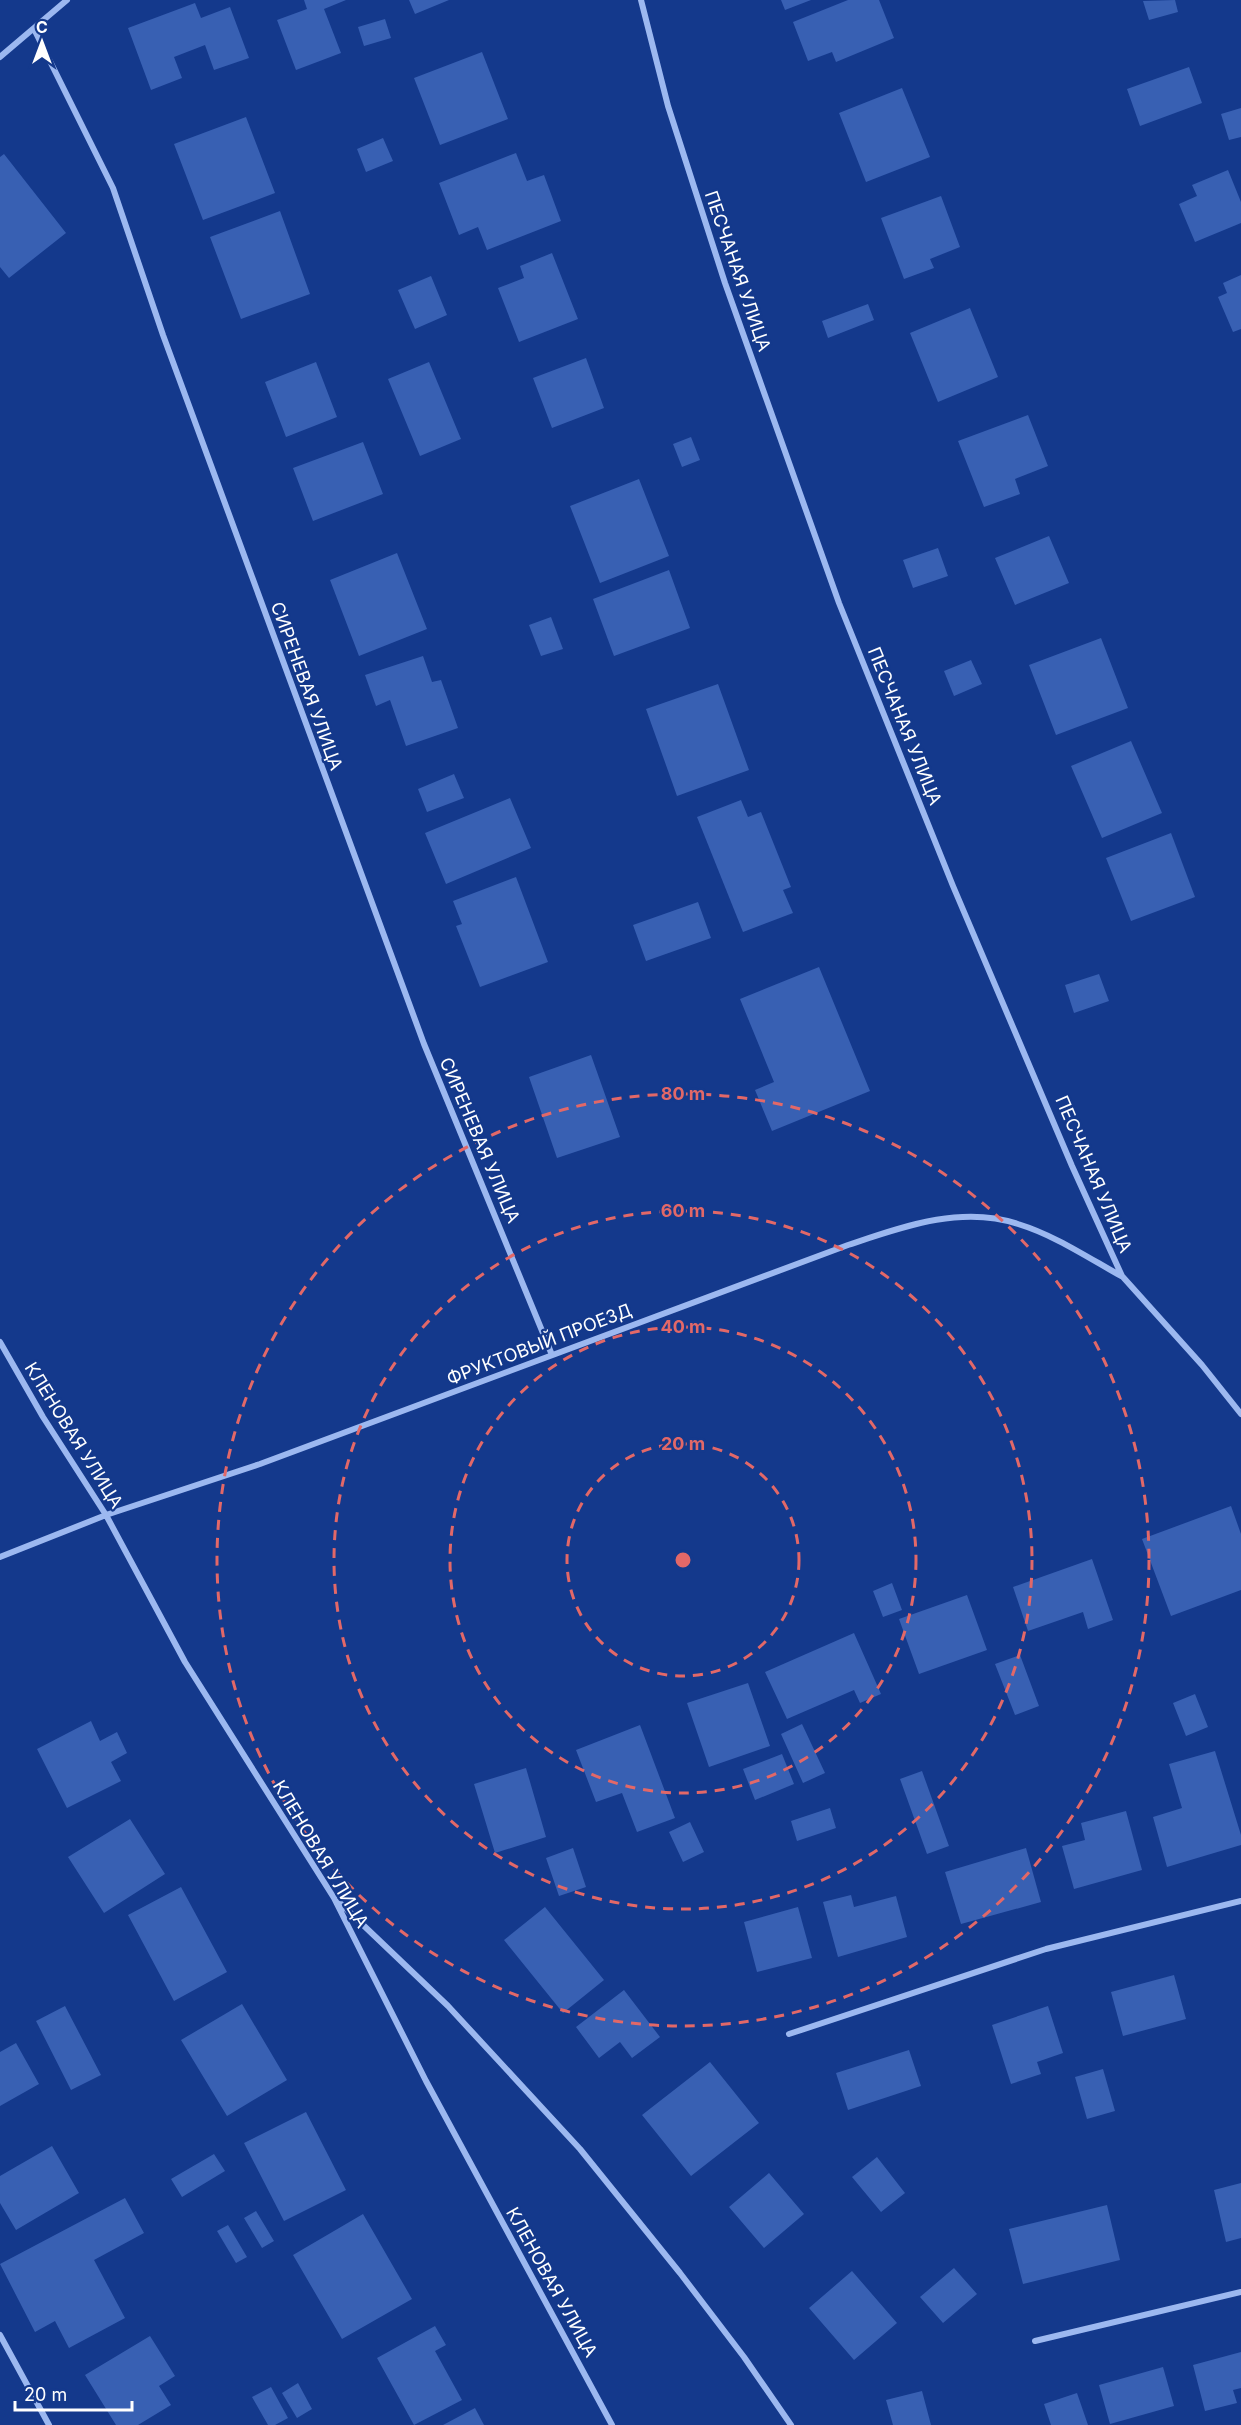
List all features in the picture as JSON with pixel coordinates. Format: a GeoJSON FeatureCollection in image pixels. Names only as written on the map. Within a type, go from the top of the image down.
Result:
{"type":"FeatureCollection","features":[{"type":"Feature","properties":{"kind":"street"},"geometry":{"type":"LineString","coordinates":[[0,57],[67,0]]}},
{"type":"Feature","properties":{"kind":"street","name":"ПЕСЧАНАЯ УЛИЦА"},"geometry":{"type":"LineString","coordinates":[[641,0],[668,106],[724,283],[839,603],[953,886],[1072,1166],[1122,1276],[1202,1365],[1241,1414]]}},
{"type":"Feature","properties":{"kind":"street","name":"СИРЕНЕВАЯ УЛИЦА"},"geometry":{"type":"LineString","coordinates":[[34,29],[112,188],[175,368],[420,1033],[552,1355]]}},
{"type":"Feature","properties":{"kind":"street","name":"ФРУКТОВЫЙ ПРОЕЗД"},"geometry":{"type":"LineString","coordinates":[[0,1557],[106,1515],[260,1464],[848,1245],[906,1226],[933,1220],[989,1217],[1019,1224],[1058,1241],[1122,1276]]}},
{"type":"Feature","properties":{"kind":"street","name":"КЛЕНОВАЯ УЛИЦА"},"geometry":{"type":"LineString","coordinates":[[0,1342],[43,1417],[106,1515],[185,1662],[334,1898],[426,2081],[612,2425]]}},
{"type":"Feature","properties":{"kind":"street"},"geometry":{"type":"LineString","coordinates":[[334,1898],[448,2006],[580,2149],[680,2273],[744,2357],[791,2425]]}},
{"type":"Feature","properties":{"kind":"street"},"geometry":{"type":"LineString","coordinates":[[789,2034],[1046,1949],[1241,1901]]}},
{"type":"Feature","properties":{"kind":"street"},"geometry":{"type":"LineString","coordinates":[[1035,2341],[1241,2292]]}},
{"type":"Feature","properties":{"kind":"street"},"geometry":{"type":"LineString","coordinates":[[0,2335],[49,2425]]}},
{"type":"Feature","properties":{"kind":"building"},"geometry":{"type":"Polygon","coordinates":[[[304,0],[346,0],[324,9],[341,53],[296,70],[277,20],[307,9],[304,0]]]}},
{"type":"Feature","properties":{"kind":"building"},"geometry":{"type":"Polygon","coordinates":[[[409,0],[449,0],[415,14],[409,0]]]}},
{"type":"Feature","properties":{"kind":"building"},"geometry":{"type":"Polygon","coordinates":[[[781,0],[811,0],[785,10],[781,0]]]}},
{"type":"Feature","properties":{"kind":"building"},"geometry":{"type":"Polygon","coordinates":[[[848,0],[879,0],[894,38],[836,62],[832,52],[808,61],[793,22],[848,0]]]}},
{"type":"Feature","properties":{"kind":"building"},"geometry":{"type":"Polygon","coordinates":[[[1175,0],[1178,12],[1149,20],[1143,1],[1175,0]]]}},
{"type":"Feature","properties":{"kind":"building"},"geometry":{"type":"Polygon","coordinates":[[[195,3],[201,18],[230,7],[249,58],[214,70],[205,45],[174,57],[182,78],[151,90],[128,28],[195,3]]]}},
{"type":"Feature","properties":{"kind":"building"},"geometry":{"type":"Polygon","coordinates":[[[385,19],[391,38],[364,46],[358,27],[385,19]]]}},
{"type":"Feature","properties":{"kind":"building"},"geometry":{"type":"Polygon","coordinates":[[[482,52],[508,119],[440,145],[414,78],[482,52]]]}},
{"type":"Feature","properties":{"kind":"building"},"geometry":{"type":"Polygon","coordinates":[[[1189,67],[1202,103],[1140,126],[1127,89],[1189,67]]]}},
{"type":"Feature","properties":{"kind":"building"},"geometry":{"type":"Polygon","coordinates":[[[902,88],[930,157],[866,182],[839,113],[902,88]]]}},
{"type":"Feature","properties":{"kind":"building"},"geometry":{"type":"Polygon","coordinates":[[[1241,108],[1241,137],[1229,140],[1221,114],[1241,108]]]}},
{"type":"Feature","properties":{"kind":"building"},"geometry":{"type":"Polygon","coordinates":[[[246,117],[275,193],[203,220],[174,144],[246,117]]]}},
{"type":"Feature","properties":{"kind":"building"},"geometry":{"type":"Polygon","coordinates":[[[383,138],[393,161],[366,172],[357,149],[383,138]]]}},
{"type":"Feature","properties":{"kind":"building"},"geometry":{"type":"Polygon","coordinates":[[[516,153],[527,181],[544,175],[561,221],[487,250],[478,227],[459,235],[439,183],[516,153]]]}},
{"type":"Feature","properties":{"kind":"building"},"geometry":{"type":"Polygon","coordinates":[[[4,154],[66,233],[9,278],[0,267],[0,157],[4,154]]]}},
{"type":"Feature","properties":{"kind":"building"},"geometry":{"type":"Polygon","coordinates":[[[1228,170],[1241,202],[1241,223],[1195,242],[1179,204],[1197,196],[1192,185],[1228,170]]]}},
{"type":"Feature","properties":{"kind":"building"},"geometry":{"type":"Polygon","coordinates":[[[941,196],[960,247],[930,259],[934,268],[904,279],[881,218],[941,196]]]}},
{"type":"Feature","properties":{"kind":"building"},"geometry":{"type":"Polygon","coordinates":[[[280,211],[310,294],[241,319],[210,237],[280,211]]]}},
{"type":"Feature","properties":{"kind":"building"},"geometry":{"type":"Polygon","coordinates":[[[552,253],[578,319],[519,342],[498,288],[524,278],[520,266],[552,253]]]}},
{"type":"Feature","properties":{"kind":"building"},"geometry":{"type":"Polygon","coordinates":[[[1241,275],[1241,329],[1233,332],[1218,297],[1227,293],[1223,283],[1241,275]]]}},
{"type":"Feature","properties":{"kind":"building"},"geometry":{"type":"Polygon","coordinates":[[[431,276],[447,315],[415,329],[398,290],[431,276]]]}},
{"type":"Feature","properties":{"kind":"building"},"geometry":{"type":"Polygon","coordinates":[[[868,304],[874,320],[828,338],[822,321],[868,304]]]}},
{"type":"Feature","properties":{"kind":"building"},"geometry":{"type":"Polygon","coordinates":[[[970,308],[998,377],[938,402],[910,333],[970,308]]]}},
{"type":"Feature","properties":{"kind":"building"},"geometry":{"type":"Polygon","coordinates":[[[586,358],[604,408],[552,428],[533,378],[586,358]]]}},
{"type":"Feature","properties":{"kind":"building"},"geometry":{"type":"Polygon","coordinates":[[[316,362],[337,417],[286,437],[265,382],[316,362]]]}},
{"type":"Feature","properties":{"kind":"building"},"geometry":{"type":"Polygon","coordinates":[[[429,362],[461,439],[420,456],[388,379],[429,362]]]}},
{"type":"Feature","properties":{"kind":"building"},"geometry":{"type":"Polygon","coordinates":[[[1028,415],[1048,466],[1015,479],[1020,494],[984,507],[958,441],[1028,415]]]}},
{"type":"Feature","properties":{"kind":"building"},"geometry":{"type":"Polygon","coordinates":[[[691,437],[700,460],[682,467],[673,444],[691,437]]]}},
{"type":"Feature","properties":{"kind":"building"},"geometry":{"type":"Polygon","coordinates":[[[363,442],[383,494],[313,521],[293,468],[363,442]]]}},
{"type":"Feature","properties":{"kind":"building"},"geometry":{"type":"Polygon","coordinates":[[[639,479],[669,556],[600,583],[570,506],[639,479]]]}},
{"type":"Feature","properties":{"kind":"building"},"geometry":{"type":"Polygon","coordinates":[[[1049,536],[1069,583],[1015,605],[995,558],[1049,536]]]}},
{"type":"Feature","properties":{"kind":"building"},"geometry":{"type":"Polygon","coordinates":[[[938,548],[948,576],[913,588],[903,560],[938,548]]]}},
{"type":"Feature","properties":{"kind":"building"},"geometry":{"type":"Polygon","coordinates":[[[397,553],[427,629],[359,656],[330,580],[397,553]]]}},
{"type":"Feature","properties":{"kind":"building"},"geometry":{"type":"Polygon","coordinates":[[[669,570],[690,628],[614,656],[593,599],[669,570]]]}},
{"type":"Feature","properties":{"kind":"building"},"geometry":{"type":"Polygon","coordinates":[[[551,617],[563,649],[541,656],[529,625],[551,617]]]}},
{"type":"Feature","properties":{"kind":"building"},"geometry":{"type":"Polygon","coordinates":[[[1101,638],[1128,708],[1056,735],[1029,665],[1101,638]]]}},
{"type":"Feature","properties":{"kind":"building"},"geometry":{"type":"Polygon","coordinates":[[[423,656],[432,682],[441,680],[458,728],[406,746],[390,700],[376,706],[365,675],[423,656]]]}},
{"type":"Feature","properties":{"kind":"building"},"geometry":{"type":"Polygon","coordinates":[[[971,660],[982,684],[954,696],[944,671],[971,660]]]}},
{"type":"Feature","properties":{"kind":"building"},"geometry":{"type":"Polygon","coordinates":[[[718,684],[749,770],[677,796],[646,709],[718,684]]]}},
{"type":"Feature","properties":{"kind":"building"},"geometry":{"type":"Polygon","coordinates":[[[1131,741],[1162,813],[1102,838],[1071,766],[1131,741]]]}},
{"type":"Feature","properties":{"kind":"building"},"geometry":{"type":"Polygon","coordinates":[[[454,774],[464,798],[427,812],[418,789],[454,774]]]}},
{"type":"Feature","properties":{"kind":"building"},"geometry":{"type":"Polygon","coordinates":[[[510,798],[531,848],[446,884],[425,833],[510,798]]]}},
{"type":"Feature","properties":{"kind":"building"},"geometry":{"type":"Polygon","coordinates":[[[741,800],[748,817],[761,812],[791,887],[783,890],[793,913],[743,932],[697,817],[741,800]]]}},
{"type":"Feature","properties":{"kind":"building"},"geometry":{"type":"Polygon","coordinates":[[[1171,833],[1195,897],[1131,921],[1106,858],[1171,833]]]}},
{"type":"Feature","properties":{"kind":"building"},"geometry":{"type":"Polygon","coordinates":[[[516,877],[548,962],[480,987],[456,926],[462,924],[453,901],[516,877]]]}},
{"type":"Feature","properties":{"kind":"building"},"geometry":{"type":"Polygon","coordinates":[[[698,902],[711,938],[646,961],[633,925],[698,902]]]}},
{"type":"Feature","properties":{"kind":"building"},"geometry":{"type":"Polygon","coordinates":[[[819,967],[870,1091],[772,1131],[755,1090],[774,1082],[740,999],[819,967]]]}},
{"type":"Feature","properties":{"kind":"building"},"geometry":{"type":"Polygon","coordinates":[[[1099,974],[1109,1001],[1074,1013],[1065,985],[1099,974]]]}},
{"type":"Feature","properties":{"kind":"building"},"geometry":{"type":"Polygon","coordinates":[[[591,1055],[620,1137],[557,1158],[529,1077],[591,1055]]]}},
{"type":"Feature","properties":{"kind":"building"},"geometry":{"type":"Polygon","coordinates":[[[1231,1506],[1241,1534],[1241,1590],[1171,1616],[1142,1539],[1231,1506]]]}},
{"type":"Feature","properties":{"kind":"building"},"geometry":{"type":"Polygon","coordinates":[[[1092,1559],[1113,1620],[1088,1629],[1083,1612],[1028,1631],[1013,1587],[1092,1559]]]}},
{"type":"Feature","properties":{"kind":"building"},"geometry":{"type":"Polygon","coordinates":[[[892,1583],[902,1610],[883,1617],[873,1591],[892,1583]]]}},
{"type":"Feature","properties":{"kind":"building"},"geometry":{"type":"Polygon","coordinates":[[[967,1595],[987,1650],[919,1674],[899,1619],[967,1595]]]}},
{"type":"Feature","properties":{"kind":"building"},"geometry":{"type":"Polygon","coordinates":[[[854,1633],[881,1694],[860,1703],[854,1690],[787,1719],[765,1672],[854,1633]]]}},
{"type":"Feature","properties":{"kind":"building"},"geometry":{"type":"Polygon","coordinates":[[[1020,1655],[1039,1706],[1015,1715],[995,1664],[1020,1655]]]}},
{"type":"Feature","properties":{"kind":"building"},"geometry":{"type":"Polygon","coordinates":[[[748,1683],[770,1746],[709,1767],[687,1703],[748,1683]]]}},
{"type":"Feature","properties":{"kind":"building"},"geometry":{"type":"Polygon","coordinates":[[[1195,1694],[1208,1727],[1186,1736],[1173,1703],[1195,1694]]]}},
{"type":"Feature","properties":{"kind":"building"},"geometry":{"type":"Polygon","coordinates":[[[91,1721],[100,1741],[117,1732],[127,1753],[111,1762],[121,1781],[67,1808],[37,1749],[91,1721]]]}},
{"type":"Feature","properties":{"kind":"building"},"geometry":{"type":"Polygon","coordinates":[[[802,1724],[825,1773],[803,1783],[781,1734],[802,1724]]]}},
{"type":"Feature","properties":{"kind":"building"},"geometry":{"type":"Polygon","coordinates":[[[640,1725],[675,1818],[637,1832],[622,1793],[596,1802],[576,1750],[640,1725]]]}},
{"type":"Feature","properties":{"kind":"building"},"geometry":{"type":"Polygon","coordinates":[[[1215,1751],[1241,1835],[1241,1845],[1167,1867],[1153,1817],[1182,1808],[1169,1764],[1215,1751]]]}},
{"type":"Feature","properties":{"kind":"building"},"geometry":{"type":"Polygon","coordinates":[[[782,1754],[794,1784],[755,1800],[743,1769],[782,1754]]]}},
{"type":"Feature","properties":{"kind":"building"},"geometry":{"type":"Polygon","coordinates":[[[526,1768],[546,1837],[495,1853],[474,1784],[526,1768]]]}},
{"type":"Feature","properties":{"kind":"building"},"geometry":{"type":"Polygon","coordinates":[[[922,1771],[949,1846],[927,1854],[900,1779],[922,1771]]]}},
{"type":"Feature","properties":{"kind":"building"},"geometry":{"type":"Polygon","coordinates":[[[830,1808],[836,1828],[797,1841],[791,1821],[830,1808]]]}},
{"type":"Feature","properties":{"kind":"building"},"geometry":{"type":"Polygon","coordinates":[[[1126,1811],[1142,1870],[1074,1889],[1062,1846],[1085,1840],[1081,1823],[1126,1811]]]}},
{"type":"Feature","properties":{"kind":"building"},"geometry":{"type":"Polygon","coordinates":[[[130,1819],[165,1874],[104,1913],[68,1857],[130,1819]]]}},
{"type":"Feature","properties":{"kind":"building"},"geometry":{"type":"Polygon","coordinates":[[[690,1822],[704,1852],[683,1862],[669,1832],[690,1822]]]}},
{"type":"Feature","properties":{"kind":"building"},"geometry":{"type":"Polygon","coordinates":[[[573,1848],[586,1887],[559,1896],[546,1858],[573,1848]]]}},
{"type":"Feature","properties":{"kind":"building"},"geometry":{"type":"Polygon","coordinates":[[[1026,1848],[1041,1902],[961,1924],[945,1872],[1026,1848]]]}},
{"type":"Feature","properties":{"kind":"building"},"geometry":{"type":"Polygon","coordinates":[[[181,1887],[227,1972],[174,2001],[128,1915],[181,1887]]]}},
{"type":"Feature","properties":{"kind":"building"},"geometry":{"type":"Polygon","coordinates":[[[851,1895],[854,1907],[896,1896],[907,1937],[838,1957],[823,1902],[851,1895]]]}},
{"type":"Feature","properties":{"kind":"building"},"geometry":{"type":"Polygon","coordinates":[[[545,1907],[604,1980],[563,2013],[504,1940],[545,1907]]]}},
{"type":"Feature","properties":{"kind":"building"},"geometry":{"type":"Polygon","coordinates":[[[798,1907],[812,1958],[757,1972],[744,1922],[798,1907]]]}},
{"type":"Feature","properties":{"kind":"building"},"geometry":{"type":"Polygon","coordinates":[[[1174,1975],[1186,2019],[1123,2036],[1111,1992],[1174,1975]]]}},
{"type":"Feature","properties":{"kind":"building"},"geometry":{"type":"Polygon","coordinates":[[[624,1990],[660,2037],[632,2058],[620,2042],[599,2058],[576,2027],[624,1990]]]}},
{"type":"Feature","properties":{"kind":"building"},"geometry":{"type":"Polygon","coordinates":[[[242,2004],[287,2080],[227,2116],[181,2040],[242,2004]]]}},
{"type":"Feature","properties":{"kind":"building"},"geometry":{"type":"Polygon","coordinates":[[[65,2006],[101,2075],[71,2090],[36,2021],[65,2006]]]}},
{"type":"Feature","properties":{"kind":"building"},"geometry":{"type":"Polygon","coordinates":[[[1048,2006],[1063,2053],[1037,2062],[1041,2074],[1011,2084],[992,2025],[1048,2006]]]}},
{"type":"Feature","properties":{"kind":"building"},"geometry":{"type":"Polygon","coordinates":[[[16,2043],[39,2084],[0,2106],[0,2052],[16,2043]]]}},
{"type":"Feature","properties":{"kind":"building"},"geometry":{"type":"Polygon","coordinates":[[[909,2050],[921,2086],[848,2110],[836,2073],[909,2050]]]}},
{"type":"Feature","properties":{"kind":"building"},"geometry":{"type":"Polygon","coordinates":[[[710,2062],[759,2123],[691,2176],[642,2115],[710,2062]]]}},
{"type":"Feature","properties":{"kind":"building"},"geometry":{"type":"Polygon","coordinates":[[[1103,2069],[1115,2111],[1087,2119],[1075,2077],[1103,2069]]]}},
{"type":"Feature","properties":{"kind":"building"},"geometry":{"type":"Polygon","coordinates":[[[306,2112],[346,2190],[284,2221],[244,2143],[306,2112]]]}},
{"type":"Feature","properties":{"kind":"building"},"geometry":{"type":"Polygon","coordinates":[[[52,2146],[79,2193],[16,2230],[0,2203],[0,2176],[52,2146]]]}},
{"type":"Feature","properties":{"kind":"building"},"geometry":{"type":"Polygon","coordinates":[[[214,2154],[225,2171],[182,2197],[171,2179],[214,2154]]]}},
{"type":"Feature","properties":{"kind":"building"},"geometry":{"type":"Polygon","coordinates":[[[877,2157],[905,2193],[881,2212],[852,2177],[877,2157]]]}},
{"type":"Feature","properties":{"kind":"building"},"geometry":{"type":"Polygon","coordinates":[[[769,2173],[804,2214],[764,2248],[729,2207],[769,2173]]]}},
{"type":"Feature","properties":{"kind":"building"},"geometry":{"type":"Polygon","coordinates":[[[1241,2183],[1241,2238],[1226,2242],[1214,2190],[1241,2183]]]}},
{"type":"Feature","properties":{"kind":"building"},"geometry":{"type":"Polygon","coordinates":[[[125,2198],[144,2233],[94,2260],[125,2318],[69,2348],[55,2321],[35,2332],[0,2264],[125,2198]]]}},
{"type":"Feature","properties":{"kind":"building"},"geometry":{"type":"Polygon","coordinates":[[[1107,2205],[1120,2260],[1023,2284],[1009,2229],[1107,2205]]]}},
{"type":"Feature","properties":{"kind":"building"},"geometry":{"type":"Polygon","coordinates":[[[256,2211],[274,2241],[262,2248],[244,2218],[256,2211]]]}},
{"type":"Feature","properties":{"kind":"building"},"geometry":{"type":"Polygon","coordinates":[[[363,2214],[412,2299],[342,2339],[293,2255],[363,2214]]]}},
{"type":"Feature","properties":{"kind":"building"},"geometry":{"type":"Polygon","coordinates":[[[228,2225],[247,2257],[236,2263],[217,2231],[228,2225]]]}},
{"type":"Feature","properties":{"kind":"building"},"geometry":{"type":"Polygon","coordinates":[[[954,2268],[977,2294],[943,2323],[920,2297],[954,2268]]]}},
{"type":"Feature","properties":{"kind":"building"},"geometry":{"type":"Polygon","coordinates":[[[852,2271],[897,2323],[854,2360],[809,2308],[852,2271]]]}},
{"type":"Feature","properties":{"kind":"building"},"geometry":{"type":"Polygon","coordinates":[[[435,2326],[446,2345],[435,2351],[462,2400],[414,2425],[377,2358],[435,2326]]]}},
{"type":"Feature","properties":{"kind":"building"},"geometry":{"type":"Polygon","coordinates":[[[150,2336],[175,2376],[159,2386],[171,2405],[138,2425],[116,2425],[85,2375],[150,2336]]]}},
{"type":"Feature","properties":{"kind":"building"},"geometry":{"type":"Polygon","coordinates":[[[1241,2352],[1241,2388],[1233,2390],[1237,2403],[1205,2411],[1193,2365],[1241,2352]]]}},
{"type":"Feature","properties":{"kind":"building"},"geometry":{"type":"Polygon","coordinates":[[[1163,2367],[1174,2406],[1110,2424],[1099,2385],[1163,2367]]]}},
{"type":"Feature","properties":{"kind":"building"},"geometry":{"type":"Polygon","coordinates":[[[298,2383],[312,2409],[297,2418],[282,2393],[298,2383]]]}},
{"type":"Feature","properties":{"kind":"building"},"geometry":{"type":"Polygon","coordinates":[[[271,2387],[288,2418],[275,2425],[268,2425],[252,2397],[271,2387]]]}},
{"type":"Feature","properties":{"kind":"building"},"geometry":{"type":"Polygon","coordinates":[[[922,2391],[931,2425],[893,2425],[886,2400],[922,2391]]]}},
{"type":"Feature","properties":{"kind":"building"},"geometry":{"type":"Polygon","coordinates":[[[1077,2393],[1088,2425],[1051,2425],[1044,2404],[1077,2393]]]}},
{"type":"Feature","properties":{"kind":"building"},"geometry":{"type":"Polygon","coordinates":[[[475,2408],[484,2425],[443,2425],[475,2408]]]}}]}
